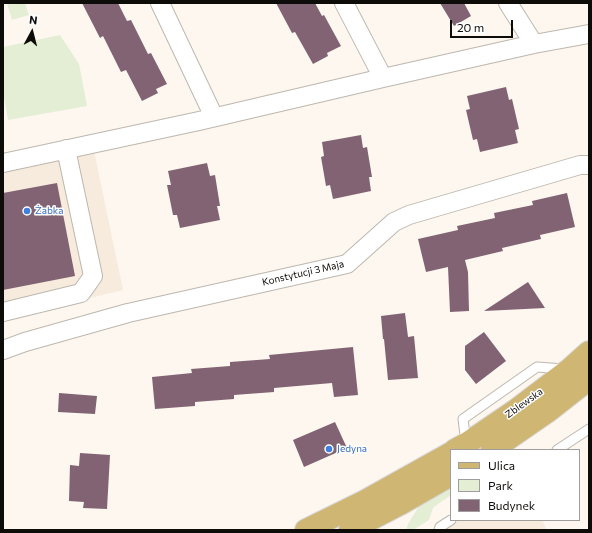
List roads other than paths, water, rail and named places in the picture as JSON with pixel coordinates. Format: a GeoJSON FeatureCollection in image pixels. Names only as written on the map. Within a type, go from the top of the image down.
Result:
{"type":"FeatureCollection","features":[{"type":"Feature","properties":{"kind":"main road","name":"Zblewska"},"geometry":{"type":"LineString","coordinates":[[458,449],[516,410],[570,369],[589,352]]}},
{"type":"Feature","properties":{"kind":"main road","name":"Zblewska"},"geometry":{"type":"LineString","coordinates":[[493,449],[547,412],[589,379]]}},
{"type":"Feature","properties":{"kind":"main road","name":"Zblewska"},"geometry":{"type":"LineString","coordinates":[[306,530],[365,501],[450,453]]}},
{"type":"Feature","properties":{"kind":"main road"},"geometry":{"type":"LineString","coordinates":[[350,530],[450,476]]}},
{"type":"Feature","properties":{"kind":"street"},"geometry":{"type":"LineString","coordinates":[[160,3],[214,117]]}},
{"type":"Feature","properties":{"kind":"street"},"geometry":{"type":"LineString","coordinates":[[344,3],[383,78]]}},
{"type":"Feature","properties":{"kind":"street"},"geometry":{"type":"LineString","coordinates":[[508,3],[534,44]]}},
{"type":"Feature","properties":{"kind":"street"},"geometry":{"type":"LineString","coordinates":[[3,163],[214,117],[534,44],[589,34]]}},
{"type":"Feature","properties":{"kind":"street"},"geometry":{"type":"LineString","coordinates":[[3,312],[81,293],[93,276],[66,149]]}},
{"type":"Feature","properties":{"kind":"street","name":"Konstytucji 3 Maja"},"geometry":{"type":"LineString","coordinates":[[3,350],[25,342],[128,313],[347,264],[394,222],[409,215],[580,165],[589,165]]}},
{"type":"Feature","properties":{"kind":"lane"},"geometry":{"type":"LineString","coordinates":[[559,449],[589,429]]}},
{"type":"Feature","properties":{"kind":"lane"},"geometry":{"type":"LineString","coordinates":[[439,530],[440,527],[450,521]]}},
{"type":"Feature","properties":{"kind":"place","name":"Żabka"},"geometry":{"type":"Point","coordinates":[27,211]}},
{"type":"Feature","properties":{"kind":"place","name":"Jedyna"},"geometry":{"type":"Point","coordinates":[329,449]}}]}
